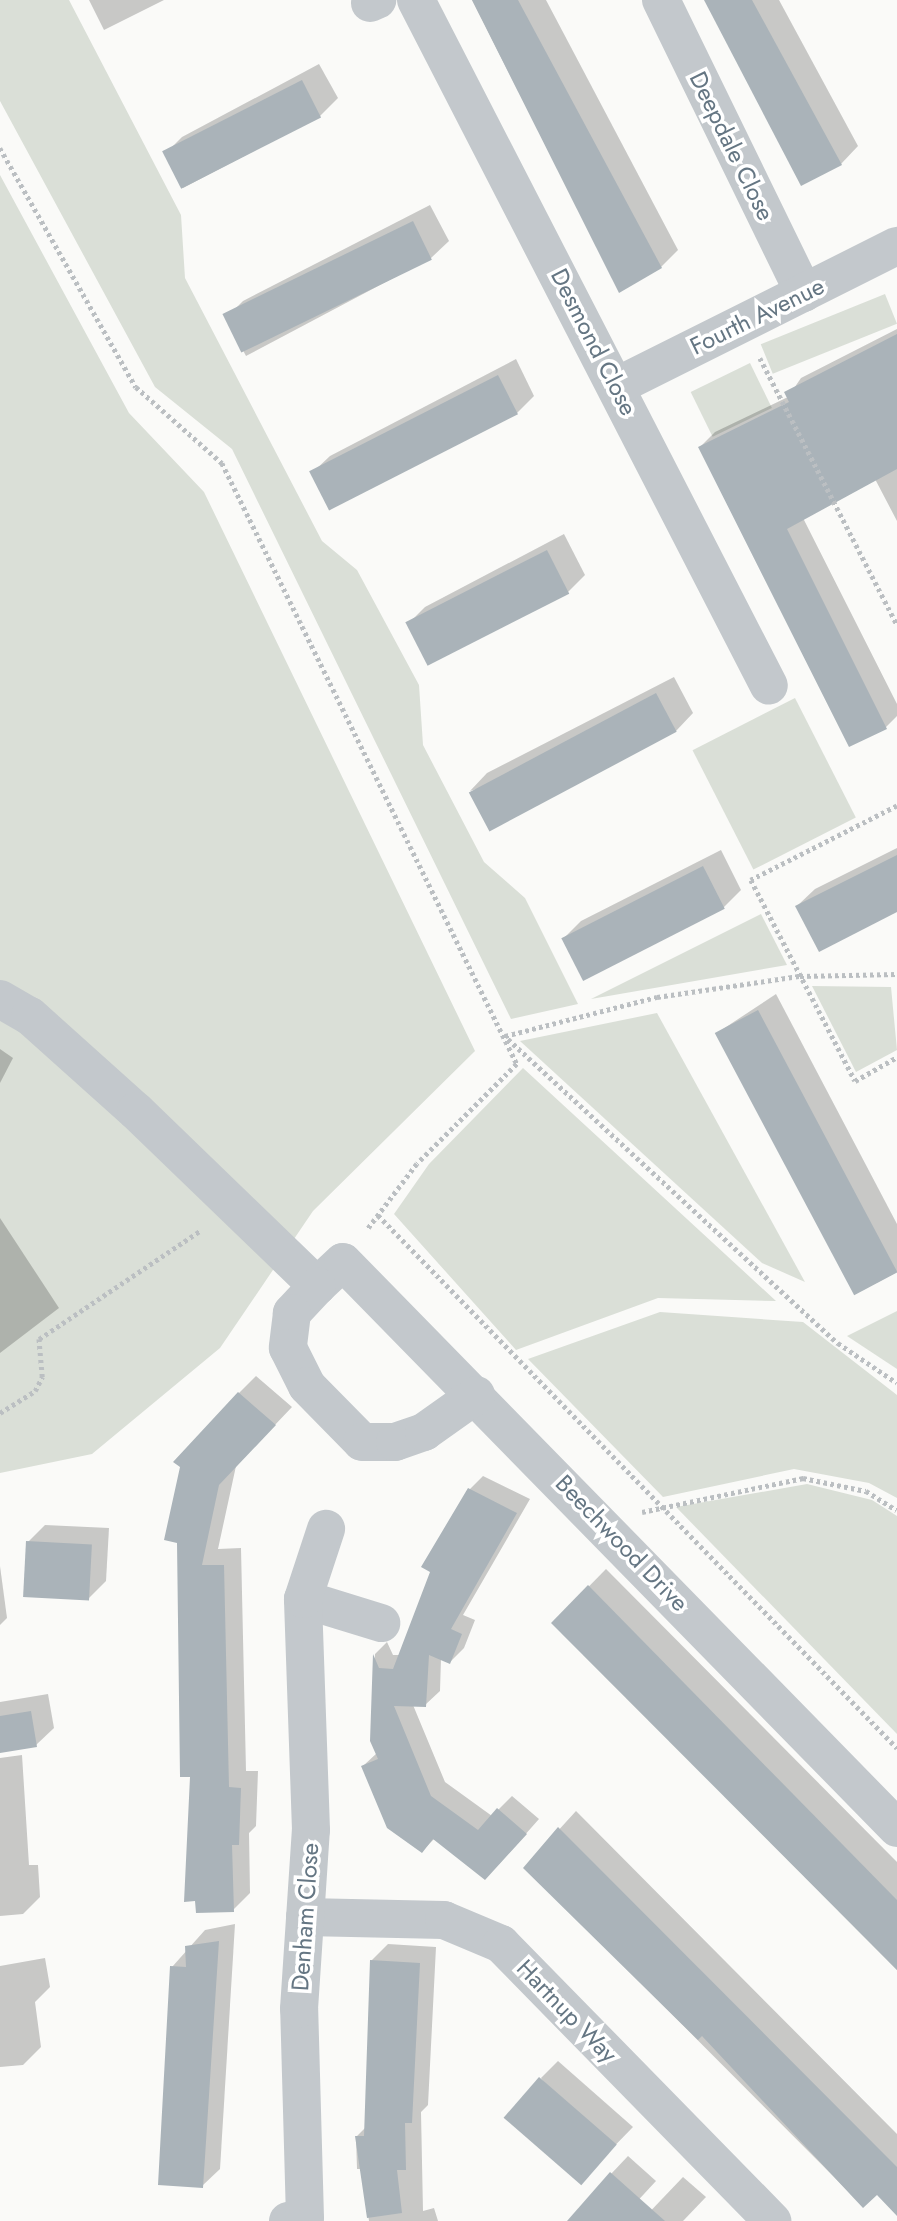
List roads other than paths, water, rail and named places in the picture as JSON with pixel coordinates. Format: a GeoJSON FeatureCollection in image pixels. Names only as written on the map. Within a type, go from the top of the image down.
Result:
{"type":"FeatureCollection","features":[{"type":"Feature","properties":{"kind":"street","name":"Desmond Close"},"geometry":{"type":"LineString","coordinates":[[415,0],[617,386],[769,686]]}},
{"type":"Feature","properties":{"kind":"street","name":"Deepdale Close"},"geometry":{"type":"LineString","coordinates":[[661,0],[804,293]]}},
{"type":"Feature","properties":{"kind":"street","name":"Fourth Avenue"},"geometry":{"type":"LineString","coordinates":[[617,386],[897,246]]}},
{"type":"Feature","properties":{"kind":"street","name":"Beechwood Drive"},"geometry":{"type":"LineString","coordinates":[[0,999],[49,1034],[236,1207],[476,1395],[605,1524],[897,1828]]}},
{"type":"Feature","properties":{"kind":"street"},"geometry":{"type":"LineString","coordinates":[[317,1269],[292,1313],[288,1348],[307,1387],[362,1442],[395,1442],[424,1432],[476,1395]]}},
{"type":"Feature","properties":{"kind":"street","name":"Denham Close"},"geometry":{"type":"LineString","coordinates":[[300,2220],[299,2009],[311,1830],[303,1599],[326,1529]]}},
{"type":"Feature","properties":{"kind":"street"},"geometry":{"type":"LineString","coordinates":[[303,1599],[381,1623]]}},
{"type":"Feature","properties":{"kind":"street","name":"Hartnup Way"},"geometry":{"type":"LineString","coordinates":[[305,1917],[444,1920],[501,1944],[772,2221]]}}]}
